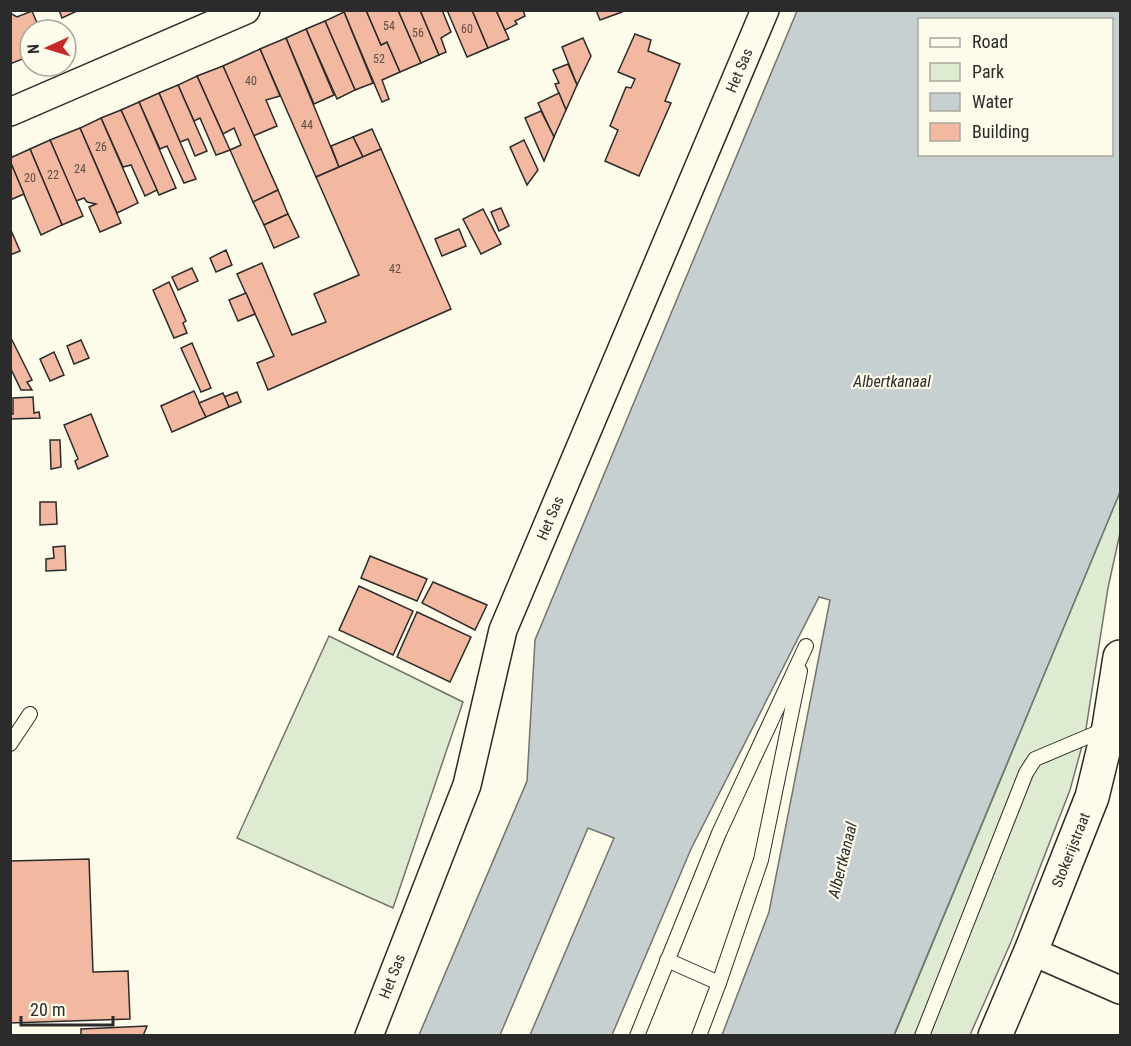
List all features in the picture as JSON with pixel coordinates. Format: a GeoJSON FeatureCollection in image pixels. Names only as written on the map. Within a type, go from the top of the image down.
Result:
{"type":"FeatureCollection","features":[{"type":"Feature","properties":{"kind":"street"},"geometry":{"type":"LineString","coordinates":[[10,112],[246,10]]}},
{"type":"Feature","properties":{"kind":"street","name":"Het Sas"},"geometry":{"type":"LineString","coordinates":[[369,1035],[467,785],[503,630],[765,10]]}},
{"type":"Feature","properties":{"kind":"street","name":"Stokerijstraat"},"geometry":{"type":"LineString","coordinates":[[994,1035],[1031,951],[1092,797],[1109,727],[1120,657]]}},
{"type":"Feature","properties":{"kind":"street"},"geometry":{"type":"LineString","coordinates":[[1031,951],[1120,990]]}},
{"type":"Feature","properties":{"kind":"lane"},"geometry":{"type":"LineString","coordinates":[[637,1035],[718,833],[806,646],[760,860],[699,1035]]}},
{"type":"Feature","properties":{"kind":"lane"},"geometry":{"type":"LineString","coordinates":[[10,744],[30,714]]}},
{"type":"Feature","properties":{"kind":"lane"},"geometry":{"type":"LineString","coordinates":[[922,1035],[1026,773],[1035,759],[1109,727]]}},
{"type":"Feature","properties":{"kind":"lane"},"geometry":{"type":"LineString","coordinates":[[667,960],[719,983]]}},
{"type":"Feature","properties":{"kind":"green space"},"geometry":{"type":"Polygon","coordinates":[[[1120,492],[1120,533],[1108,588],[1085,735],[1070,790],[1011,942],[970,1035],[894,1036],[1120,492]]]}},
{"type":"Feature","properties":{"kind":"green space"},"geometry":{"type":"Polygon","coordinates":[[[329,636],[463,702],[393,908],[237,838],[329,636]]]}},
{"type":"Feature","properties":{"kind":"water","name":"Albertkanaal"},"geometry":{"type":"Polygon","coordinates":[[[797,11],[1120,11],[1120,492],[894,1035],[722,1035],[769,912],[830,600],[819,597],[691,849],[612,1035],[530,1035],[614,838],[588,828],[500,1035],[419,1035],[527,781],[535,640],[797,11]]]}},
{"type":"Feature","properties":{"kind":"building"},"geometry":{"type":"Polygon","coordinates":[[[59,10],[79,10],[62,18],[59,10]]]}},
{"type":"Feature","properties":{"kind":"building"},"geometry":{"type":"Polygon","coordinates":[[[366,10],[381,45],[387,42],[400,72],[382,80],[389,99],[382,102],[344,12],[366,10]]]}},
{"type":"Feature","properties":{"kind":"building"},"geometry":{"type":"Polygon","coordinates":[[[366,10],[398,10],[421,63],[400,72],[387,42],[381,45],[366,10]]]}},
{"type":"Feature","properties":{"kind":"building"},"geometry":{"type":"Polygon","coordinates":[[[398,10],[420,10],[439,55],[421,63],[398,10]]]}},
{"type":"Feature","properties":{"kind":"building"},"geometry":{"type":"Polygon","coordinates":[[[420,10],[442,10],[451,32],[441,38],[446,52],[439,55],[420,10]]]}},
{"type":"Feature","properties":{"kind":"building"},"geometry":{"type":"Polygon","coordinates":[[[447,10],[472,10],[488,48],[467,57],[447,10]]]}},
{"type":"Feature","properties":{"kind":"building"},"geometry":{"type":"Polygon","coordinates":[[[472,10],[496,10],[509,39],[488,48],[472,10]]]}},
{"type":"Feature","properties":{"kind":"building"},"geometry":{"type":"Polygon","coordinates":[[[496,10],[523,10],[525,16],[515,21],[517,24],[505,30],[496,10]]]}},
{"type":"Feature","properties":{"kind":"building"},"geometry":{"type":"Polygon","coordinates":[[[596,10],[621,10],[622,12],[600,20],[596,10]]]}},
{"type":"Feature","properties":{"kind":"building"},"geometry":{"type":"Polygon","coordinates":[[[32,11],[35,18],[18,18],[18,61],[10,64],[10,13],[17,17],[32,11]]]}},
{"type":"Feature","properties":{"kind":"building"},"geometry":{"type":"Polygon","coordinates":[[[344,12],[373,83],[355,90],[325,21],[344,12]]]}},
{"type":"Feature","properties":{"kind":"building"},"geometry":{"type":"Polygon","coordinates":[[[325,21],[355,90],[337,99],[306,29],[325,21]]]}},
{"type":"Feature","properties":{"kind":"building"},"geometry":{"type":"Polygon","coordinates":[[[306,29],[334,95],[314,104],[286,38],[306,29]]]}},
{"type":"Feature","properties":{"kind":"building"},"geometry":{"type":"Polygon","coordinates":[[[635,34],[651,40],[648,51],[680,64],[665,101],[671,103],[639,176],[605,161],[618,130],[610,126],[626,87],[631,88],[635,79],[618,72],[635,34]]]}},
{"type":"Feature","properties":{"kind":"building"},"geometry":{"type":"Polygon","coordinates":[[[286,38],[339,167],[316,177],[260,49],[286,38]]]}},
{"type":"Feature","properties":{"kind":"building"},"geometry":{"type":"Polygon","coordinates":[[[583,38],[591,56],[577,85],[562,47],[583,38]]]}},
{"type":"Feature","properties":{"kind":"building"},"geometry":{"type":"Polygon","coordinates":[[[260,49],[280,96],[266,100],[277,126],[253,136],[223,66],[260,49]]]}},
{"type":"Feature","properties":{"kind":"building"},"geometry":{"type":"Polygon","coordinates":[[[568,64],[577,85],[566,110],[555,84],[559,83],[553,70],[568,64]]]}},
{"type":"Feature","properties":{"kind":"building"},"geometry":{"type":"Polygon","coordinates":[[[223,66],[278,190],[253,202],[230,150],[241,145],[234,128],[223,134],[197,76],[223,66]]]}},
{"type":"Feature","properties":{"kind":"building"},"geometry":{"type":"Polygon","coordinates":[[[197,76],[230,150],[216,155],[200,118],[194,121],[178,85],[197,76]]]}},
{"type":"Feature","properties":{"kind":"building"},"geometry":{"type":"Polygon","coordinates":[[[178,85],[207,151],[195,156],[188,139],[180,142],[159,93],[178,85]]]}},
{"type":"Feature","properties":{"kind":"building"},"geometry":{"type":"Polygon","coordinates":[[[159,93],[196,179],[184,183],[167,146],[160,149],[139,102],[159,93]]]}},
{"type":"Feature","properties":{"kind":"building"},"geometry":{"type":"Polygon","coordinates":[[[559,93],[566,110],[554,137],[538,103],[559,93]]]}},
{"type":"Feature","properties":{"kind":"building"},"geometry":{"type":"Polygon","coordinates":[[[139,102],[176,188],[159,195],[121,110],[139,102]]]}},
{"type":"Feature","properties":{"kind":"building"},"geometry":{"type":"Polygon","coordinates":[[[121,110],[157,190],[145,196],[131,165],[123,167],[101,118],[121,110]]]}},
{"type":"Feature","properties":{"kind":"building"},"geometry":{"type":"Polygon","coordinates":[[[541,111],[554,137],[544,161],[525,118],[541,111]]]}},
{"type":"Feature","properties":{"kind":"building"},"geometry":{"type":"Polygon","coordinates":[[[101,118],[138,203],[117,213],[80,128],[101,118]]]}},
{"type":"Feature","properties":{"kind":"building"},"geometry":{"type":"Polygon","coordinates":[[[80,128],[121,223],[100,232],[89,207],[96,204],[87,202],[84,198],[76,201],[50,140],[80,128]]]}},
{"type":"Feature","properties":{"kind":"building"},"geometry":{"type":"Polygon","coordinates":[[[372,129],[381,149],[363,157],[353,137],[372,129]]]}},
{"type":"Feature","properties":{"kind":"building"},"geometry":{"type":"Polygon","coordinates":[[[353,137],[363,157],[339,167],[331,146],[353,137]]]}},
{"type":"Feature","properties":{"kind":"building"},"geometry":{"type":"Polygon","coordinates":[[[50,140],[83,216],[62,225],[30,149],[50,140]]]}},
{"type":"Feature","properties":{"kind":"building"},"geometry":{"type":"Polygon","coordinates":[[[524,140],[538,170],[527,185],[510,147],[524,140]]]}},
{"type":"Feature","properties":{"kind":"building"},"geometry":{"type":"Polygon","coordinates":[[[30,149],[62,225],[41,235],[10,161],[10,158],[30,149]]]}},
{"type":"Feature","properties":{"kind":"building"},"geometry":{"type":"Polygon","coordinates":[[[381,149],[451,309],[268,390],[257,363],[274,356],[237,274],[262,263],[292,335],[326,322],[314,294],[359,275],[316,177],[381,149]]]}},
{"type":"Feature","properties":{"kind":"building"},"geometry":{"type":"Polygon","coordinates":[[[10,161],[24,194],[10,200],[10,161]]]}},
{"type":"Feature","properties":{"kind":"building"},"geometry":{"type":"Polygon","coordinates":[[[278,190],[288,214],[264,225],[253,202],[278,190]]]}},
{"type":"Feature","properties":{"kind":"building"},"geometry":{"type":"Polygon","coordinates":[[[501,208],[509,226],[499,231],[491,212],[501,208]]]}},
{"type":"Feature","properties":{"kind":"building"},"geometry":{"type":"Polygon","coordinates":[[[483,209],[501,244],[481,254],[463,219],[483,209]]]}},
{"type":"Feature","properties":{"kind":"building"},"geometry":{"type":"Polygon","coordinates":[[[288,214],[299,237],[274,248],[264,225],[288,214]]]}},
{"type":"Feature","properties":{"kind":"building"},"geometry":{"type":"Polygon","coordinates":[[[10,228],[20,251],[10,255],[10,228]]]}},
{"type":"Feature","properties":{"kind":"building"},"geometry":{"type":"Polygon","coordinates":[[[459,229],[466,246],[442,256],[435,239],[459,229]]]}},
{"type":"Feature","properties":{"kind":"building"},"geometry":{"type":"Polygon","coordinates":[[[226,250],[232,265],[216,272],[210,258],[226,250]]]}},
{"type":"Feature","properties":{"kind":"building"},"geometry":{"type":"Polygon","coordinates":[[[192,268],[198,281],[178,290],[172,277],[192,268]]]}},
{"type":"Feature","properties":{"kind":"building"},"geometry":{"type":"Polygon","coordinates":[[[169,282],[186,321],[183,323],[187,333],[174,338],[153,290],[169,282]]]}},
{"type":"Feature","properties":{"kind":"building"},"geometry":{"type":"Polygon","coordinates":[[[246,293],[255,314],[238,321],[229,300],[246,293]]]}},
{"type":"Feature","properties":{"kind":"building"},"geometry":{"type":"Polygon","coordinates":[[[10,336],[32,380],[27,382],[32,390],[21,390],[10,367],[10,336]]]}},
{"type":"Feature","properties":{"kind":"building"},"geometry":{"type":"Polygon","coordinates":[[[81,340],[89,358],[74,364],[67,346],[81,340]]]}},
{"type":"Feature","properties":{"kind":"building"},"geometry":{"type":"Polygon","coordinates":[[[192,343],[211,388],[201,392],[181,348],[192,343]]]}},
{"type":"Feature","properties":{"kind":"building"},"geometry":{"type":"Polygon","coordinates":[[[54,352],[64,375],[50,381],[40,359],[54,352]]]}},
{"type":"Feature","properties":{"kind":"building"},"geometry":{"type":"Polygon","coordinates":[[[194,391],[206,417],[172,432],[161,406],[194,391]]]}},
{"type":"Feature","properties":{"kind":"building"},"geometry":{"type":"Polygon","coordinates":[[[237,392],[241,402],[229,407],[224,397],[237,392]]]}},
{"type":"Feature","properties":{"kind":"building"},"geometry":{"type":"Polygon","coordinates":[[[223,393],[229,407],[206,417],[199,403],[223,393]]]}},
{"type":"Feature","properties":{"kind":"building"},"geometry":{"type":"Polygon","coordinates":[[[33,397],[34,413],[39,412],[40,418],[11,419],[13,398],[33,397]]]}},
{"type":"Feature","properties":{"kind":"building"},"geometry":{"type":"Polygon","coordinates":[[[91,414],[108,456],[78,469],[75,461],[78,459],[64,425],[91,414]]]}},
{"type":"Feature","properties":{"kind":"building"},"geometry":{"type":"Polygon","coordinates":[[[50,440],[60,440],[61,467],[51,469],[50,440]]]}},
{"type":"Feature","properties":{"kind":"building"},"geometry":{"type":"Polygon","coordinates":[[[40,502],[56,502],[57,524],[40,525],[40,502]]]}},
{"type":"Feature","properties":{"kind":"building"},"geometry":{"type":"Polygon","coordinates":[[[65,546],[66,570],[46,571],[46,559],[54,558],[53,547],[65,546]]]}},
{"type":"Feature","properties":{"kind":"building"},"geometry":{"type":"Polygon","coordinates":[[[370,556],[427,579],[417,601],[361,578],[370,556]]]}},
{"type":"Feature","properties":{"kind":"building"},"geometry":{"type":"Polygon","coordinates":[[[433,582],[487,605],[475,630],[422,603],[433,582]]]}},
{"type":"Feature","properties":{"kind":"building"},"geometry":{"type":"Polygon","coordinates":[[[359,586],[413,611],[393,655],[339,630],[359,586]]]}},
{"type":"Feature","properties":{"kind":"building"},"geometry":{"type":"Polygon","coordinates":[[[417,612],[471,637],[450,682],[397,657],[417,612]]]}},
{"type":"Feature","properties":{"kind":"building"},"geometry":{"type":"Polygon","coordinates":[[[89,859],[93,972],[128,971],[130,1019],[10,1023],[10,861],[89,859]]]}},
{"type":"Feature","properties":{"kind":"building"},"geometry":{"type":"Polygon","coordinates":[[[147,1026],[143,1036],[81,1036],[81,1029],[147,1026]]]}}]}
